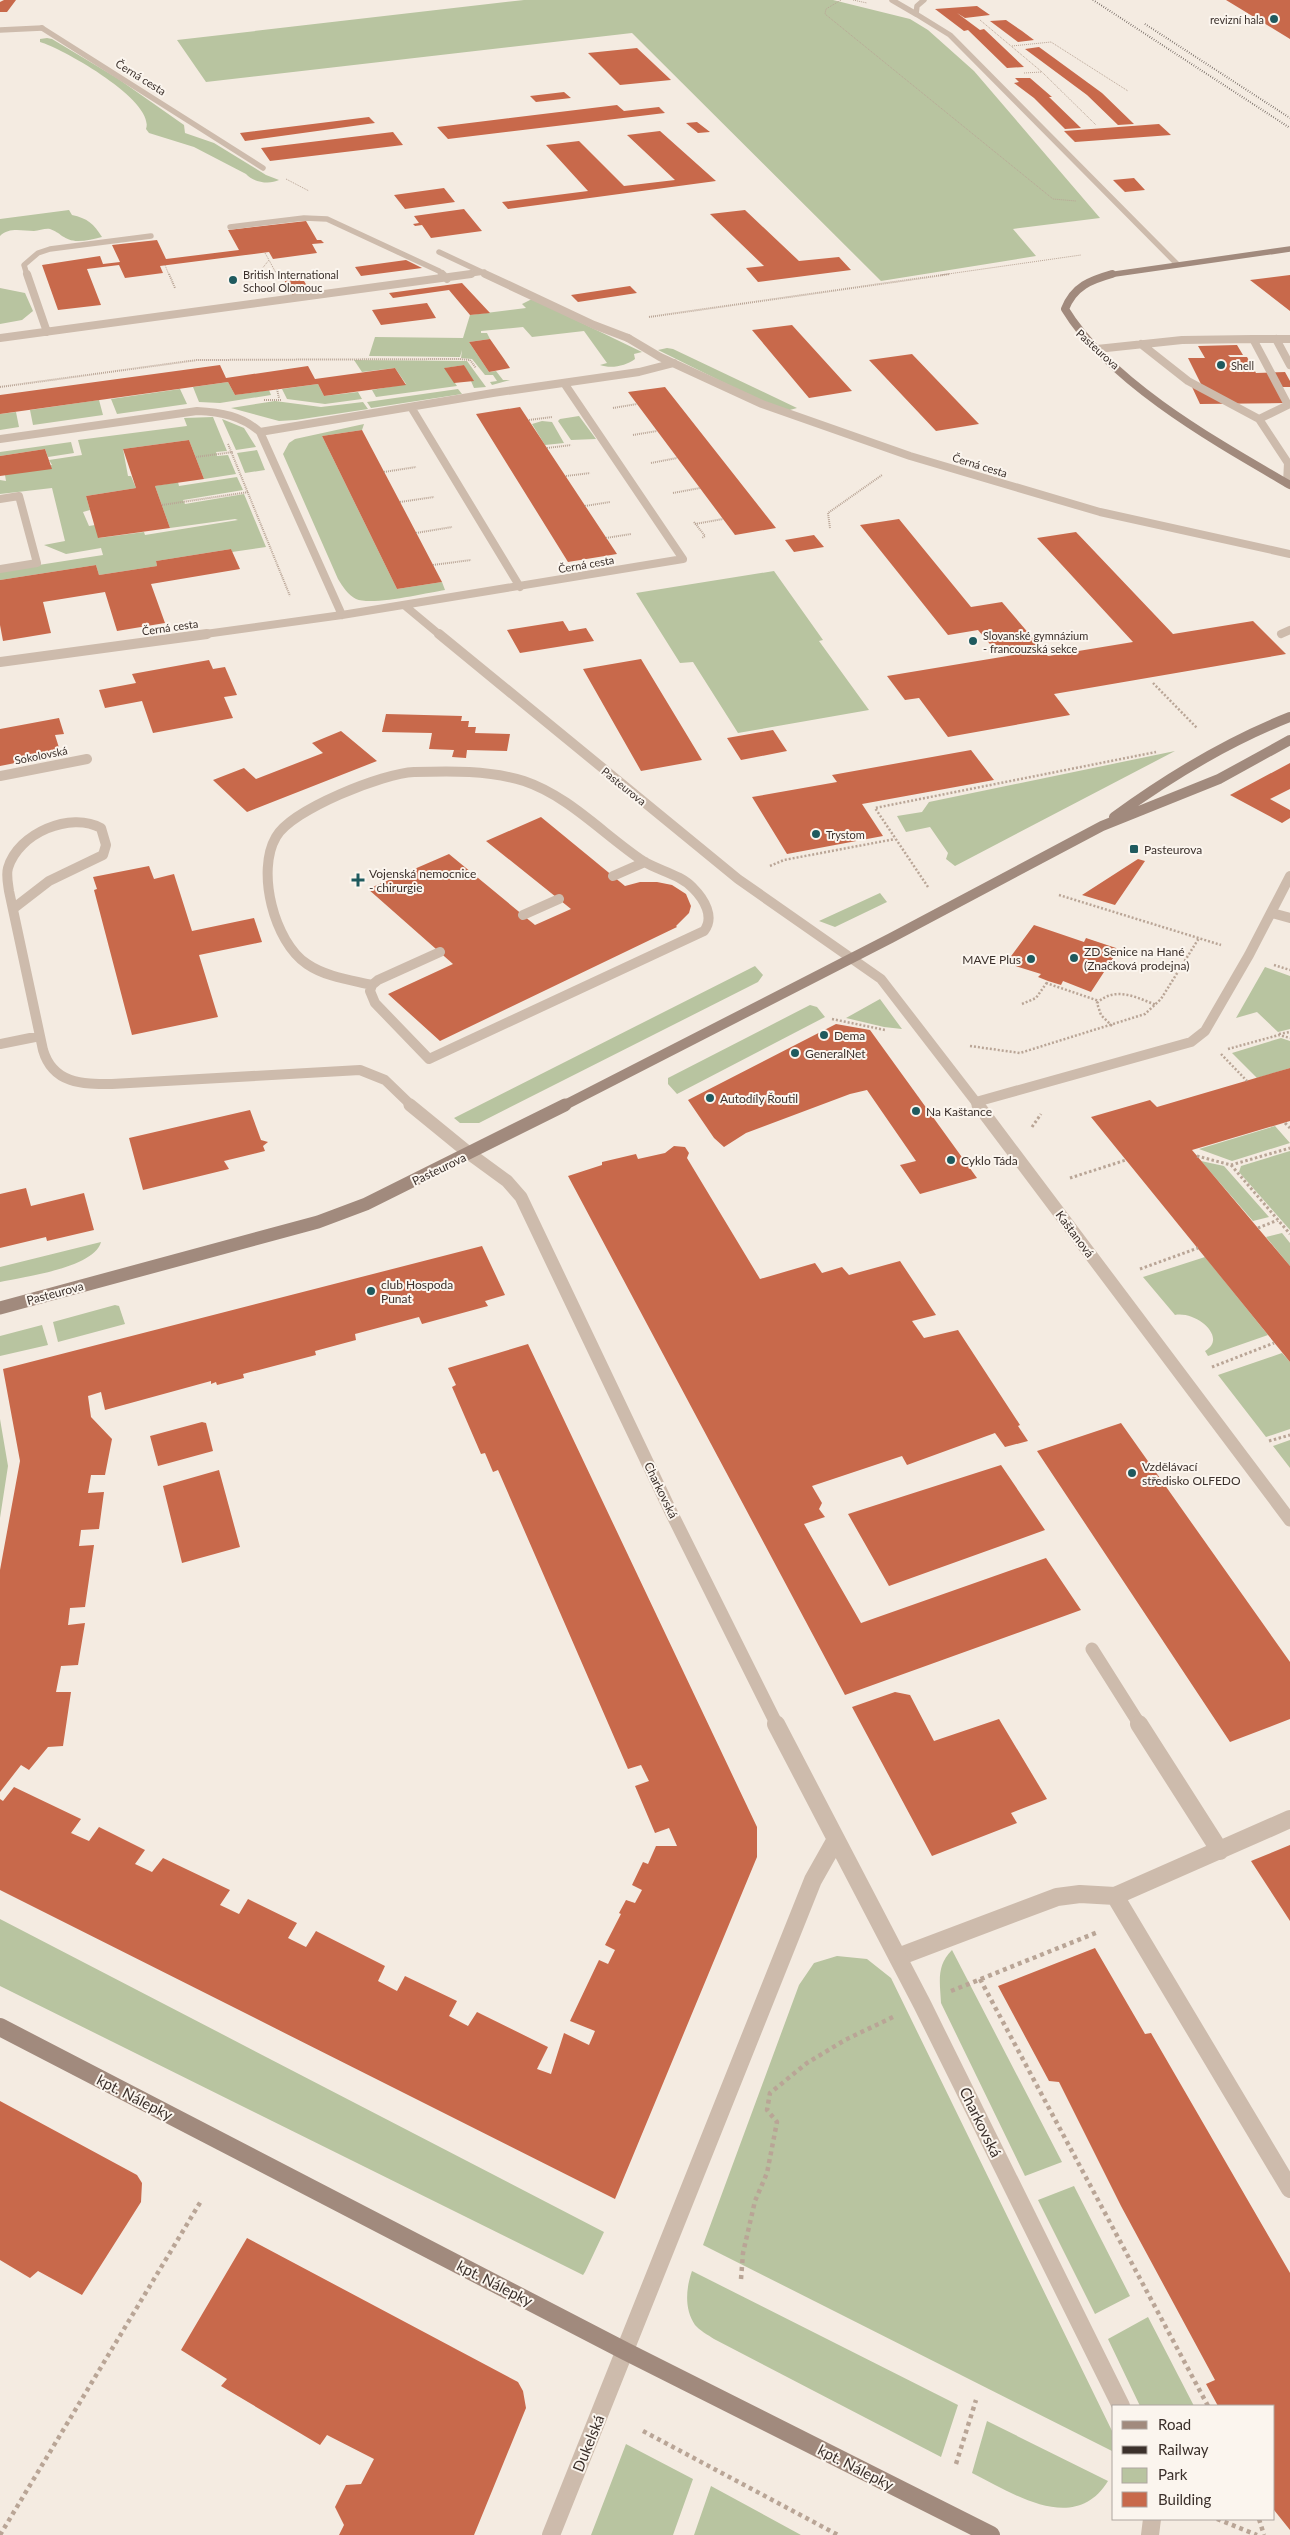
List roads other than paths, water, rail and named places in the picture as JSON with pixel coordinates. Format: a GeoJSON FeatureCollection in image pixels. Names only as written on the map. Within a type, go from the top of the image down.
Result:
{"type":"FeatureCollection","features":[{"type":"Feature","properties":{"kind":"main road","name":"Pasteurova"},"geometry":{"type":"LineString","coordinates":[[1288,484],[1174,411],[1077,332],[1069,320],[1065,309],[1068,297],[1078,288],[1093,280],[1116,273],[1290,249]]}},
{"type":"Feature","properties":{"kind":"main road","name":"Pasteurova"},"geometry":{"type":"LineString","coordinates":[[1102,826],[1158,784],[1195,762],[1252,732],[1290,717]]}},
{"type":"Feature","properties":{"kind":"main road","name":"Pasteurova"},"geometry":{"type":"LineString","coordinates":[[0,1308],[318,1222],[366,1204],[470,1154],[851,958],[1102,826],[1219,779],[1290,740]]}},
{"type":"Feature","properties":{"kind":"main road","name":"kpt. Nálepky"},"geometry":{"type":"LineString","coordinates":[[0,2027],[625,2351],[991,2535]]}},
{"type":"Feature","properties":{"kind":"street"},"geometry":{"type":"LineString","coordinates":[[892,0],[950,35],[1006,94],[1177,264]]}},
{"type":"Feature","properties":{"kind":"street"},"geometry":{"type":"LineString","coordinates":[[916,14],[917,6],[924,0]]}},
{"type":"Feature","properties":{"kind":"street","name":"Černá cesta"},"geometry":{"type":"LineString","coordinates":[[0,30],[42,28],[263,168]]}},
{"type":"Feature","properties":{"kind":"street"},"geometry":{"type":"LineString","coordinates":[[230,227],[304,218],[327,219],[438,271],[447,279]]}},
{"type":"Feature","properties":{"kind":"street"},"geometry":{"type":"LineString","coordinates":[[47,332],[24,265],[30,259],[50,249],[151,236]]}},
{"type":"Feature","properties":{"kind":"street","name":"Černá cesta"},"geometry":{"type":"LineString","coordinates":[[439,252],[594,325],[628,338],[674,363],[786,413],[910,456],[1100,512],[1290,554]]}},
{"type":"Feature","properties":{"kind":"street"},"geometry":{"type":"LineString","coordinates":[[0,338],[447,279],[484,272]]}},
{"type":"Feature","properties":{"kind":"street"},"geometry":{"type":"LineString","coordinates":[[1097,349],[1199,339],[1290,339]]}},
{"type":"Feature","properties":{"kind":"street"},"geometry":{"type":"LineString","coordinates":[[1253,339],[1288,405],[1259,419]]}},
{"type":"Feature","properties":{"kind":"street"},"geometry":{"type":"LineString","coordinates":[[1276,339],[1290,365]]}},
{"type":"Feature","properties":{"kind":"street"},"geometry":{"type":"LineString","coordinates":[[1141,344],[1188,381],[1259,419],[1289,462],[1288,484]]}},
{"type":"Feature","properties":{"kind":"street"},"geometry":{"type":"LineString","coordinates":[[260,432],[411,406],[639,372],[674,363]]}},
{"type":"Feature","properties":{"kind":"street","name":"Černá cesta"},"geometry":{"type":"LineString","coordinates":[[0,662],[404,606],[683,560],[564,383]]}},
{"type":"Feature","properties":{"kind":"street"},"geometry":{"type":"LineString","coordinates":[[411,406],[520,587]]}},
{"type":"Feature","properties":{"kind":"street"},"geometry":{"type":"LineString","coordinates":[[0,439],[198,411],[230,414],[252,424],[260,432],[342,615]]}},
{"type":"Feature","properties":{"kind":"street"},"geometry":{"type":"LineString","coordinates":[[0,498],[19,496],[37,563],[0,568]]}},
{"type":"Feature","properties":{"kind":"street","name":"Pasteurova"},"geometry":{"type":"LineString","coordinates":[[404,606],[738,879],[851,958]]}},
{"type":"Feature","properties":{"kind":"street"},"geometry":{"type":"LineString","coordinates":[[1281,634],[1290,630]]}},
{"type":"Feature","properties":{"kind":"street","name":"Sokolovská"},"geometry":{"type":"LineString","coordinates":[[0,776],[87,759]]}},
{"type":"Feature","properties":{"kind":"street"},"geometry":{"type":"LineString","coordinates":[[372,985],[325,972],[308,964],[296,955],[282,933],[268,881],[270,849],[279,833],[306,812],[390,775],[405,772],[500,774],[532,783],[549,792],[645,862],[684,880],[699,895],[708,911],[708,926],[704,931],[429,1060],[375,1003],[370,992],[372,985],[390,973],[440,952]]}},
{"type":"Feature","properties":{"kind":"street"},"geometry":{"type":"LineString","coordinates":[[0,1044],[40,1036],[14,908],[8,875],[12,858],[39,833],[65,822],[88,821],[101,828],[106,842],[106,851],[103,855],[56,876],[31,893],[14,908]]}},
{"type":"Feature","properties":{"kind":"street"},"geometry":{"type":"LineString","coordinates":[[613,876],[645,862]]}},
{"type":"Feature","properties":{"kind":"street"},"geometry":{"type":"LineString","coordinates":[[976,1102],[1191,1042],[1205,1031],[1272,913],[1290,876]]}},
{"type":"Feature","properties":{"kind":"street"},"geometry":{"type":"LineString","coordinates":[[523,915],[559,900]]}},
{"type":"Feature","properties":{"kind":"street"},"geometry":{"type":"LineString","coordinates":[[1272,913],[1290,918]]}},
{"type":"Feature","properties":{"kind":"street","name":"Kaštanová"},"geometry":{"type":"LineString","coordinates":[[851,958],[887,986],[1290,1520]]}},
{"type":"Feature","properties":{"kind":"street","name":"Charkovská"},"geometry":{"type":"LineString","coordinates":[[40,1036],[47,1063],[54,1071],[75,1081],[94,1084],[360,1070],[385,1080],[411,1106],[470,1154],[507,1181],[521,1197],[670,1510],[835,1841],[922,2004],[1121,2405]]}},
{"type":"Feature","properties":{"kind":"street"},"geometry":{"type":"LineString","coordinates":[[1092,1649],[1220,1850]]}},
{"type":"Feature","properties":{"kind":"street"},"geometry":{"type":"LineString","coordinates":[[898,1957],[1057,1897],[1080,1894],[1115,1896],[1290,1819]]}},
{"type":"Feature","properties":{"kind":"street"},"geometry":{"type":"LineString","coordinates":[[625,2351],[813,1880],[835,1841]]}},
{"type":"Feature","properties":{"kind":"street"},"geometry":{"type":"LineString","coordinates":[[1115,1896],[1290,2189]]}},
{"type":"Feature","properties":{"kind":"street","name":"Dukelská"},"geometry":{"type":"LineString","coordinates":[[551,2535],[625,2351]]}},
{"type":"Feature","properties":{"kind":"street"},"geometry":{"type":"LineString","coordinates":[[1150,2535],[1152,2520]]}},
{"type":"Feature","properties":{"kind":"railway"},"geometry":{"type":"LineString","coordinates":[[1093,0],[1290,128]]}},
{"type":"Feature","properties":{"kind":"railway"},"geometry":{"type":"LineString","coordinates":[[1145,24],[1290,118]]}},
{"type":"Feature","properties":{"kind":"place","name":"revizní hala"},"geometry":{"type":"Point","coordinates":[1274,19]}},
{"type":"Feature","properties":{"kind":"place","name":"British International School Olomouc"},"geometry":{"type":"Point","coordinates":[233,280]}},
{"type":"Feature","properties":{"kind":"place","name":"Shell"},"geometry":{"type":"Point","coordinates":[1221,365]}},
{"type":"Feature","properties":{"kind":"place","name":"Slovanské gymnázium - francouzská sekce"},"geometry":{"type":"Point","coordinates":[973,641]}},
{"type":"Feature","properties":{"kind":"place","name":"Trystom"},"geometry":{"type":"Point","coordinates":[816,834]}},
{"type":"Feature","properties":{"kind":"place","name":"Pasteurova"},"geometry":{"type":"Point","coordinates":[1134,849]}},
{"type":"Feature","properties":{"kind":"place","name":"Vojenská nemocnice - chirurgie"},"geometry":{"type":"Point","coordinates":[358,880]}},
{"type":"Feature","properties":{"kind":"place","name":"ZD Senice na Hané (Značková prodejna)"},"geometry":{"type":"Point","coordinates":[1074,958]}},
{"type":"Feature","properties":{"kind":"place","name":"MAVE Plus"},"geometry":{"type":"Point","coordinates":[1031,959]}},
{"type":"Feature","properties":{"kind":"place","name":"Dema"},"geometry":{"type":"Point","coordinates":[824,1035]}},
{"type":"Feature","properties":{"kind":"place","name":"GeneralNet"},"geometry":{"type":"Point","coordinates":[795,1053]}},
{"type":"Feature","properties":{"kind":"place","name":"Autodíly Řoutil"},"geometry":{"type":"Point","coordinates":[710,1098]}},
{"type":"Feature","properties":{"kind":"place","name":"Na Kaštance"},"geometry":{"type":"Point","coordinates":[916,1111]}},
{"type":"Feature","properties":{"kind":"place","name":"Cyklo Táda"},"geometry":{"type":"Point","coordinates":[951,1160]}},
{"type":"Feature","properties":{"kind":"place","name":"club Hospoda Punat"},"geometry":{"type":"Point","coordinates":[371,1291]}},
{"type":"Feature","properties":{"kind":"place","name":"Vzdělávací středisko OLFEDO"},"geometry":{"type":"Point","coordinates":[1132,1473]}}]}
